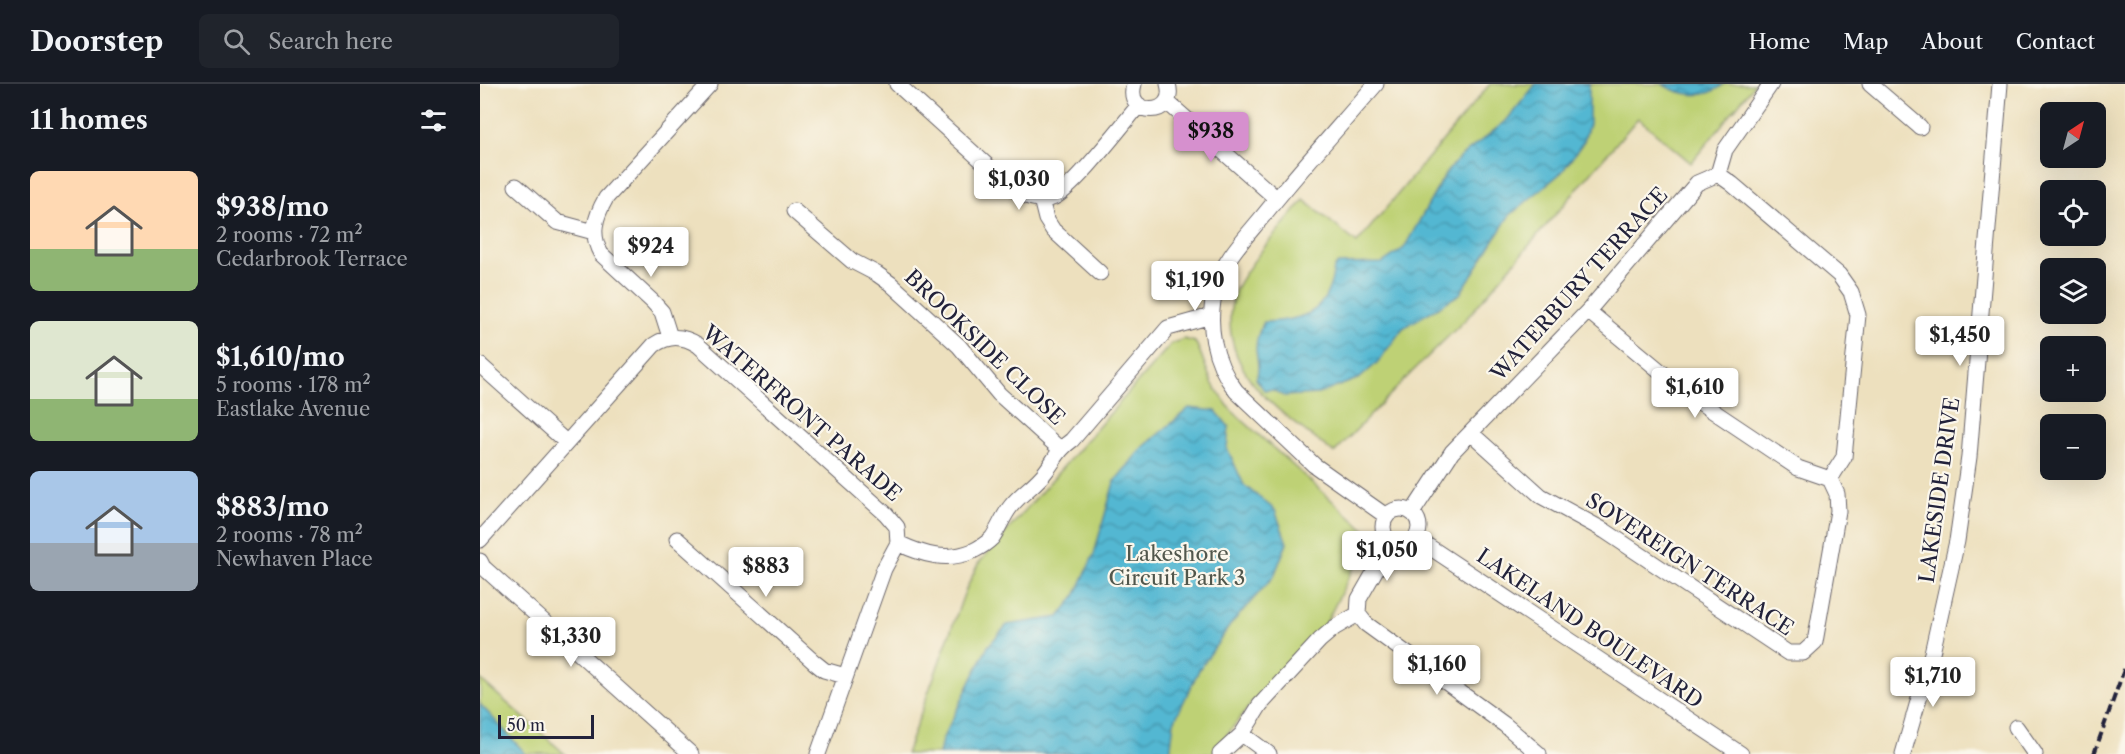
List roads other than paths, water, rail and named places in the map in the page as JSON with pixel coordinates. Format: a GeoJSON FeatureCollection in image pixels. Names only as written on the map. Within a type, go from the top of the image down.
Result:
{"type":"FeatureCollection","features":[{"type":"Feature","properties":{"kind":"street"},"geometry":{"type":"LineString","coordinates":[[516,186],[557,222],[594,232],[596,219],[606,198],[710,84]]}},
{"type":"Feature","properties":{"kind":"street"},"geometry":{"type":"LineString","coordinates":[[897,84],[1012,188],[1021,194],[1041,199],[1052,198],[1071,185],[1139,105]]}},
{"type":"Feature","properties":{"kind":"street"},"geometry":{"type":"LineString","coordinates":[[1134,84],[1133,96],[1139,105],[1150,110],[1167,102],[1170,92],[1168,84]]}},
{"type":"Feature","properties":{"kind":"street"},"geometry":{"type":"LineString","coordinates":[[1376,84],[1277,199],[1223,268],[1210,316],[1216,355],[1227,380],[1241,397],[1314,465],[1386,516]]}},
{"type":"Feature","properties":{"kind":"street"},"geometry":{"type":"LineString","coordinates":[[1588,311],[1689,394],[1798,468],[1830,479],[1844,457],[1858,315],[1851,292],[1839,275],[1718,174],[1725,150],[1771,84]]}},
{"type":"Feature","properties":{"kind":"street"},"geometry":{"type":"LineString","coordinates":[[1870,84],[1920,127]]}},
{"type":"Feature","properties":{"kind":"street","name":"LAKESIDE DRIVE"},"geometry":{"type":"LineString","coordinates":[[1903,754],[1935,641],[1957,541],[1970,457],[2000,84]]}},
{"type":"Feature","properties":{"kind":"street"},"geometry":{"type":"LineString","coordinates":[[1167,102],[1277,199]]}},
{"type":"Feature","properties":{"kind":"street","name":"WATERBURY TERRACE"},"geometry":{"type":"LineString","coordinates":[[1412,513],[1452,452],[1472,434],[1588,311],[1697,183],[1718,174]]}},
{"type":"Feature","properties":{"kind":"street"},"geometry":{"type":"LineString","coordinates":[[1041,199],[1046,219],[1053,230],[1100,273]]}},
{"type":"Feature","properties":{"kind":"street","name":"BROOKSIDE CLOSE"},"geometry":{"type":"LineString","coordinates":[[794,211],[852,261],[877,274],[908,299],[969,355],[987,382],[999,394],[1060,449]]}},
{"type":"Feature","properties":{"kind":"street","name":"WATERFRONT PARADE"},"geometry":{"type":"LineString","coordinates":[[594,232],[601,254],[662,312],[670,337]]}},
{"type":"Feature","properties":{"kind":"street"},"geometry":{"type":"LineString","coordinates":[[818,754],[884,569],[898,543],[949,558],[979,548],[991,539],[1007,511],[1019,496],[1046,472],[1060,449],[1072,440],[1168,328],[1210,316]]}},
{"type":"Feature","properties":{"kind":"street","name":"WATERFRONT PARADE"},"geometry":{"type":"LineString","coordinates":[[480,540],[654,345],[670,337],[681,336],[698,345],[893,521],[898,534],[898,543]]}},
{"type":"Feature","properties":{"kind":"street"},"geometry":{"type":"LineString","coordinates":[[480,365],[566,442]]}},
{"type":"Feature","properties":{"kind":"street","name":"SOVEREIGN TERRACE"},"geometry":{"type":"LineString","coordinates":[[1472,434],[1541,496],[1605,531],[1788,653],[1803,653],[1815,642],[1838,511],[1837,494],[1830,479]]}},
{"type":"Feature","properties":{"kind":"street"},"geometry":{"type":"LineString","coordinates":[[1395,509],[1412,513],[1418,522],[1416,538],[1407,545],[1391,543],[1383,533],[1383,521],[1386,516],[1395,509]]}},
{"type":"Feature","properties":{"kind":"street","name":"LAKELAND BOULEVARD"},"geometry":{"type":"LineString","coordinates":[[1416,538],[1741,754]]}},
{"type":"Feature","properties":{"kind":"street"},"geometry":{"type":"LineString","coordinates":[[677,539],[813,662],[824,670],[845,676]]}},
{"type":"Feature","properties":{"kind":"street"},"geometry":{"type":"LineString","coordinates":[[1391,543],[1359,599],[1358,614],[1366,624],[1505,724],[1539,754]]}},
{"type":"Feature","properties":{"kind":"street"},"geometry":{"type":"LineString","coordinates":[[480,561],[483,567],[691,754]]}},
{"type":"Feature","properties":{"kind":"street"},"geometry":{"type":"LineString","coordinates":[[1220,754],[1242,734],[1260,705],[1320,640],[1334,628],[1358,614]]}},
{"type":"Feature","properties":{"kind":"street"},"geometry":{"type":"LineString","coordinates":[[2016,727],[2035,754]]}},
{"type":"Feature","properties":{"kind":"street"},"geometry":{"type":"LineString","coordinates":[[1242,734],[1269,754]]}},
{"type":"Feature","properties":{"kind":"water"},"geometry":{"type":"Polygon","coordinates":[[[1536,84],[1589,84],[1589,124],[1584,141],[1562,172],[1509,216],[1460,294],[1403,328],[1378,362],[1360,378],[1318,394],[1284,396],[1273,390],[1264,390],[1256,379],[1258,368],[1256,350],[1258,335],[1264,322],[1291,319],[1312,312],[1326,296],[1334,268],[1338,264],[1382,263],[1404,248],[1446,173],[1460,157],[1506,121],[1536,84]]]}},
{"type":"Feature","properties":{"kind":"water"},"geometry":{"type":"Polygon","coordinates":[[[1662,84],[1724,84],[1710,92],[1694,94],[1677,91],[1662,84]]]}},
{"type":"Feature","properties":{"kind":"water"},"geometry":{"type":"Polygon","coordinates":[[[1189,408],[1216,411],[1229,427],[1227,448],[1244,485],[1275,510],[1287,543],[1274,576],[1231,624],[1199,670],[1174,722],[1170,754],[939,754],[942,740],[988,646],[1007,625],[1059,617],[1075,596],[1094,554],[1114,482],[1141,449],[1189,408]]]}},
{"type":"Feature","properties":{"kind":"water"},"geometry":{"type":"Polygon","coordinates":[[[480,704],[526,754],[480,754],[480,704]]]}},
{"type":"Feature","properties":{"kind":"railway"},"geometry":{"type":"LineString","coordinates":[[2094,754],[2125,667]]}},
{"type":"Feature","properties":{"kind":"park label","name":"Lakeshore Circuit Park 3"},"geometry":{"type":"Point","coordinates":[1177,565]}}]}
